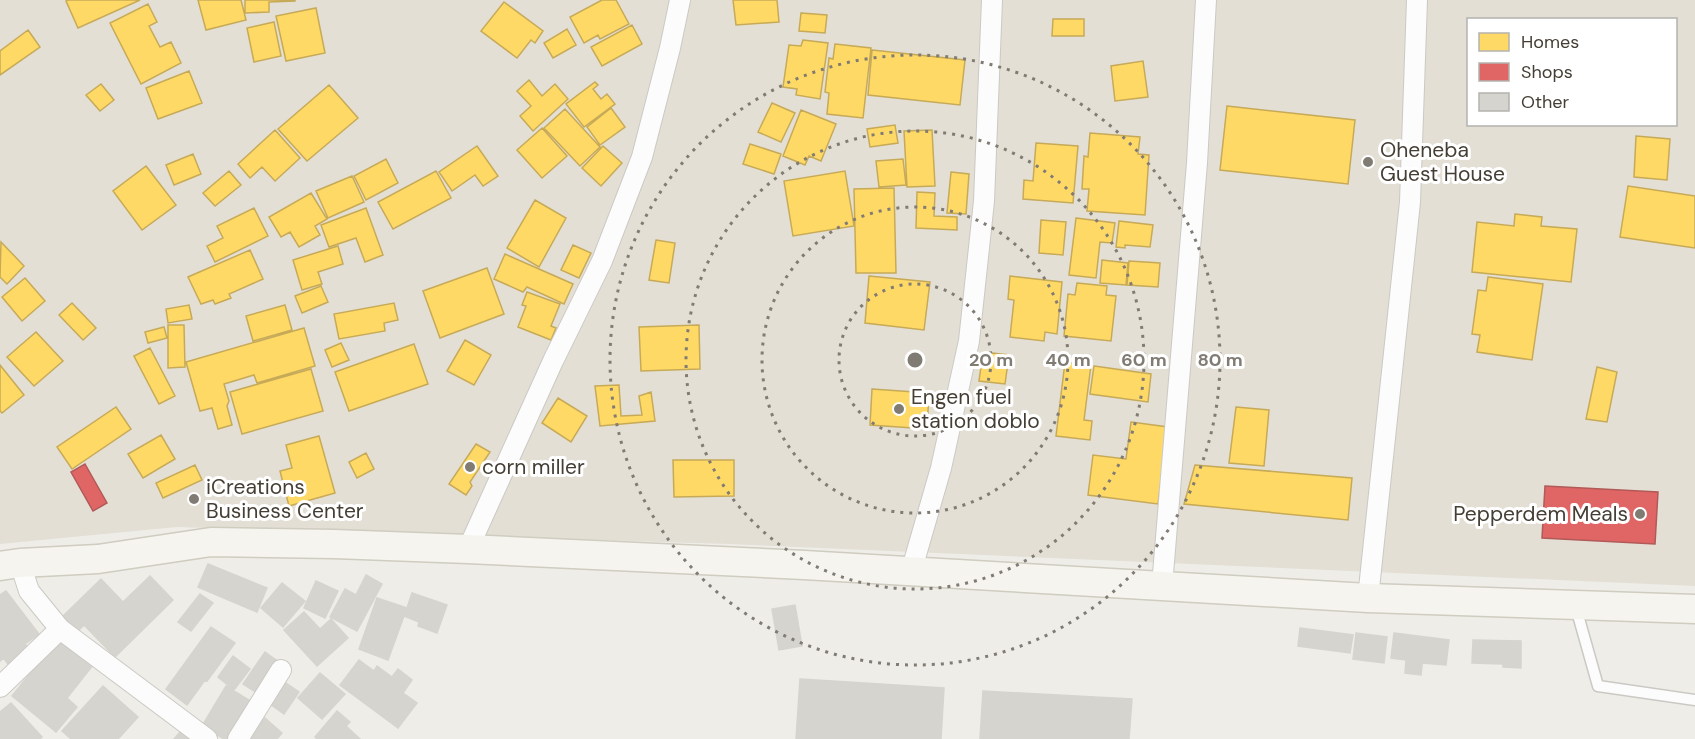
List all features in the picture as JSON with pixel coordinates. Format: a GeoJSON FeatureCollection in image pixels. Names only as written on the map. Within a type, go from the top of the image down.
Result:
{"type":"FeatureCollection","features":[{"type":"Feature","properties":{"kind":"main road"},"geometry":{"type":"LineString","coordinates":[[10,564],[98,559],[211,542],[468,549],[1368,598],[1695,609]]}},
{"type":"Feature","properties":{"kind":"street"},"geometry":{"type":"LineString","coordinates":[[468,549],[553,361],[602,261],[642,157],[680,0]]}},
{"type":"Feature","properties":{"kind":"street"},"geometry":{"type":"LineString","coordinates":[[911,572],[941,468],[969,341],[984,201],[992,0]]}},
{"type":"Feature","properties":{"kind":"street"},"geometry":{"type":"LineString","coordinates":[[1162,586],[1197,163],[1206,0]]}},
{"type":"Feature","properties":{"kind":"street"},"geometry":{"type":"LineString","coordinates":[[1368,598],[1410,202],[1417,0]]}},
{"type":"Feature","properties":{"kind":"street"},"geometry":{"type":"LineString","coordinates":[[10,564],[60,629],[207,739]]}},
{"type":"Feature","properties":{"kind":"street"},"geometry":{"type":"LineString","coordinates":[[0,687],[60,629]]}},
{"type":"Feature","properties":{"kind":"street"},"geometry":{"type":"LineString","coordinates":[[238,739],[281,670]]}},
{"type":"Feature","properties":{"kind":"lane"},"geometry":{"type":"LineString","coordinates":[[1575,604],[1598,686],[1695,700]]}},
{"type":"Feature","properties":{"kind":"shaded area"},"geometry":{"type":"Polygon","coordinates":[[[0,0],[1695,0],[1695,586],[729,544],[177,527],[0,544],[0,0]]]}},
{"type":"Feature","properties":{"kind":"building: Homes"},"geometry":{"type":"Polygon","coordinates":[[[140,0],[78,28],[66,1],[140,0]]]}},
{"type":"Feature","properties":{"kind":"building: Homes"},"geometry":{"type":"Polygon","coordinates":[[[198,0],[241,0],[246,20],[206,30],[198,0]]]}},
{"type":"Feature","properties":{"kind":"building: Homes"},"geometry":{"type":"Polygon","coordinates":[[[245,0],[295,1],[269,2],[269,12],[245,13],[245,0]]]}},
{"type":"Feature","properties":{"kind":"building: Homes"},"geometry":{"type":"Polygon","coordinates":[[[602,0],[616,0],[629,24],[600,39],[598,35],[584,43],[570,17],[602,0]]]}},
{"type":"Feature","properties":{"kind":"building: Homes"},"geometry":{"type":"Polygon","coordinates":[[[733,0],[777,0],[779,22],[736,25],[733,0]]]}},
{"type":"Feature","properties":{"kind":"building: Homes"},"geometry":{"type":"Polygon","coordinates":[[[504,2],[543,31],[535,43],[531,40],[517,58],[481,31],[504,2]]]}},
{"type":"Feature","properties":{"kind":"building: Homes"},"geometry":{"type":"Polygon","coordinates":[[[148,4],[157,22],[149,26],[160,47],[171,42],[181,63],[141,84],[110,23],[148,4]]]}},
{"type":"Feature","properties":{"kind":"building: Homes"},"geometry":{"type":"Polygon","coordinates":[[[316,8],[325,53],[286,61],[276,16],[316,8]]]}},
{"type":"Feature","properties":{"kind":"building: Homes"},"geometry":{"type":"Polygon","coordinates":[[[801,13],[827,15],[825,33],[799,31],[801,13]]]}},
{"type":"Feature","properties":{"kind":"building: Homes"},"geometry":{"type":"Polygon","coordinates":[[[1053,19],[1084,19],[1084,36],[1052,36],[1053,19]]]}},
{"type":"Feature","properties":{"kind":"building: Homes"},"geometry":{"type":"Polygon","coordinates":[[[274,22],[281,56],[254,62],[247,28],[274,22]]]}},
{"type":"Feature","properties":{"kind":"building: Homes"},"geometry":{"type":"Polygon","coordinates":[[[632,25],[642,44],[602,66],[591,47],[632,25]]]}},
{"type":"Feature","properties":{"kind":"building: Homes"},"geometry":{"type":"Polygon","coordinates":[[[567,29],[576,45],[553,58],[544,43],[567,29]]]}},
{"type":"Feature","properties":{"kind":"building: Homes"},"geometry":{"type":"Polygon","coordinates":[[[28,30],[40,47],[0,75],[0,51],[28,30]]]}},
{"type":"Feature","properties":{"kind":"building: Homes"},"geometry":{"type":"Polygon","coordinates":[[[803,40],[828,43],[820,99],[796,95],[797,89],[783,87],[789,45],[801,46],[803,40]]]}},
{"type":"Feature","properties":{"kind":"building: Homes"},"geometry":{"type":"Polygon","coordinates":[[[835,44],[871,48],[863,118],[827,114],[829,93],[825,92],[829,58],[833,59],[835,44]]]}},
{"type":"Feature","properties":{"kind":"building: Homes"},"geometry":{"type":"Polygon","coordinates":[[[872,50],[965,60],[960,105],[868,95],[872,50]]]}},
{"type":"Feature","properties":{"kind":"building: Homes"},"geometry":{"type":"Polygon","coordinates":[[[1143,61],[1148,97],[1115,101],[1111,66],[1143,61]]]}},
{"type":"Feature","properties":{"kind":"building: Homes"},"geometry":{"type":"Polygon","coordinates":[[[189,71],[202,103],[158,119],[146,88],[189,71]]]}},
{"type":"Feature","properties":{"kind":"building: Homes"},"geometry":{"type":"Polygon","coordinates":[[[529,80],[542,96],[555,84],[568,99],[533,131],[520,116],[531,106],[517,91],[529,80]]]}},
{"type":"Feature","properties":{"kind":"building: Homes"},"geometry":{"type":"Polygon","coordinates":[[[595,82],[598,85],[593,89],[601,99],[607,94],[615,104],[584,127],[566,104],[595,82]]]}},
{"type":"Feature","properties":{"kind":"building: Homes"},"geometry":{"type":"Polygon","coordinates":[[[101,84],[114,100],[100,111],[86,95],[101,84]]]}},
{"type":"Feature","properties":{"kind":"building: Homes"},"geometry":{"type":"Polygon","coordinates":[[[329,85],[358,118],[307,161],[278,129],[329,85]]]}},
{"type":"Feature","properties":{"kind":"building: Homes"},"geometry":{"type":"Polygon","coordinates":[[[772,103],[795,113],[781,142],[758,132],[772,103]]]}},
{"type":"Feature","properties":{"kind":"building: Homes"},"geometry":{"type":"Polygon","coordinates":[[[1227,106],[1355,120],[1348,184],[1220,170],[1227,106]]]}},
{"type":"Feature","properties":{"kind":"building: Homes"},"geometry":{"type":"Polygon","coordinates":[[[611,108],[625,127],[600,145],[587,127],[611,108]]]}},
{"type":"Feature","properties":{"kind":"building: Homes"},"geometry":{"type":"Polygon","coordinates":[[[565,109],[600,147],[580,166],[544,128],[565,109]]]}},
{"type":"Feature","properties":{"kind":"building: Homes"},"geometry":{"type":"Polygon","coordinates":[[[801,110],[836,124],[821,161],[809,156],[805,165],[783,156],[801,110]]]}},
{"type":"Feature","properties":{"kind":"building: Homes"},"geometry":{"type":"Polygon","coordinates":[[[895,125],[898,143],[870,147],[867,129],[895,125]]]}},
{"type":"Feature","properties":{"kind":"building: Homes"},"geometry":{"type":"Polygon","coordinates":[[[542,128],[567,156],[542,178],[517,150],[542,128]]]}},
{"type":"Feature","properties":{"kind":"building: Homes"},"geometry":{"type":"Polygon","coordinates":[[[275,130],[300,158],[275,181],[262,167],[250,178],[238,164],[275,130]]]}},
{"type":"Feature","properties":{"kind":"building: Homes"},"geometry":{"type":"Polygon","coordinates":[[[932,130],[935,186],[907,187],[904,131],[932,130]]]}},
{"type":"Feature","properties":{"kind":"building: Homes"},"geometry":{"type":"Polygon","coordinates":[[[1090,133],[1140,137],[1138,154],[1149,155],[1145,215],[1087,211],[1089,189],[1082,189],[1084,156],[1088,157],[1090,133]]]}},
{"type":"Feature","properties":{"kind":"building: Homes"},"geometry":{"type":"Polygon","coordinates":[[[1636,136],[1670,139],[1667,180],[1634,177],[1636,136]]]}},
{"type":"Feature","properties":{"kind":"building: Homes"},"geometry":{"type":"Polygon","coordinates":[[[1036,143],[1078,146],[1073,203],[1023,199],[1024,180],[1033,181],[1036,143]]]}},
{"type":"Feature","properties":{"kind":"building: Homes"},"geometry":{"type":"Polygon","coordinates":[[[750,144],[781,154],[774,174],[743,164],[750,144]]]}},
{"type":"Feature","properties":{"kind":"building: Homes"},"geometry":{"type":"Polygon","coordinates":[[[477,146],[498,176],[483,186],[475,175],[452,191],[439,172],[477,146]]]}},
{"type":"Feature","properties":{"kind":"building: Homes"},"geometry":{"type":"Polygon","coordinates":[[[603,146],[622,163],[601,186],[582,168],[603,146]]]}},
{"type":"Feature","properties":{"kind":"building: Homes"},"geometry":{"type":"Polygon","coordinates":[[[193,154],[201,174],[174,185],[166,165],[193,154]]]}},
{"type":"Feature","properties":{"kind":"building: Homes"},"geometry":{"type":"Polygon","coordinates":[[[386,159],[398,183],[366,200],[354,176],[386,159]]]}},
{"type":"Feature","properties":{"kind":"building: Homes"},"geometry":{"type":"Polygon","coordinates":[[[903,159],[906,185],[879,187],[876,161],[903,159]]]}},
{"type":"Feature","properties":{"kind":"building: Homes"},"geometry":{"type":"Polygon","coordinates":[[[146,166],[176,205],[142,230],[113,191],[146,166]]]}},
{"type":"Feature","properties":{"kind":"building: Homes"},"geometry":{"type":"Polygon","coordinates":[[[229,171],[241,185],[215,206],[203,193],[229,171]]]}},
{"type":"Feature","properties":{"kind":"building: Homes"},"geometry":{"type":"Polygon","coordinates":[[[436,171],[451,198],[393,229],[378,202],[436,171]]]}},
{"type":"Feature","properties":{"kind":"building: Homes"},"geometry":{"type":"Polygon","coordinates":[[[845,171],[854,226],[793,236],[784,181],[845,171]]]}},
{"type":"Feature","properties":{"kind":"building: Homes"},"geometry":{"type":"Polygon","coordinates":[[[951,172],[969,174],[966,214],[947,213],[951,172]]]}},
{"type":"Feature","properties":{"kind":"building: Homes"},"geometry":{"type":"Polygon","coordinates":[[[352,176],[364,202],[328,218],[316,191],[352,176]]]}},
{"type":"Feature","properties":{"kind":"building: Homes"},"geometry":{"type":"Polygon","coordinates":[[[1628,186],[1695,196],[1695,248],[1620,237],[1628,186]]]}},
{"type":"Feature","properties":{"kind":"building: Homes"},"geometry":{"type":"Polygon","coordinates":[[[894,188],[896,273],[856,273],[854,189],[894,188]]]}},
{"type":"Feature","properties":{"kind":"building: Homes"},"geometry":{"type":"Polygon","coordinates":[[[917,192],[935,193],[934,216],[957,217],[957,230],[916,228],[917,192]]]}},
{"type":"Feature","properties":{"kind":"building: Homes"},"geometry":{"type":"Polygon","coordinates":[[[311,193],[327,219],[315,226],[320,235],[299,247],[290,232],[281,237],[269,217],[311,193]]]}},
{"type":"Feature","properties":{"kind":"building: Homes"},"geometry":{"type":"Polygon","coordinates":[[[535,200],[566,218],[539,267],[507,248],[535,200]]]}},
{"type":"Feature","properties":{"kind":"building: Homes"},"geometry":{"type":"Polygon","coordinates":[[[254,208],[268,236],[215,262],[207,246],[223,238],[217,226],[254,208]]]}},
{"type":"Feature","properties":{"kind":"building: Homes"},"geometry":{"type":"Polygon","coordinates":[[[366,208],[383,255],[365,262],[356,238],[329,247],[321,225],[366,208]]]}},
{"type":"Feature","properties":{"kind":"building: Homes"},"geometry":{"type":"Polygon","coordinates":[[[1515,214],[1542,217],[1541,226],[1577,229],[1571,282],[1472,272],[1477,222],[1514,226],[1515,214]]]}},
{"type":"Feature","properties":{"kind":"building: Homes"},"geometry":{"type":"Polygon","coordinates":[[[1076,218],[1115,223],[1112,243],[1100,242],[1096,278],[1069,275],[1076,218]]]}},
{"type":"Feature","properties":{"kind":"building: Homes"},"geometry":{"type":"Polygon","coordinates":[[[1041,220],[1066,222],[1063,255],[1039,253],[1041,220]]]}},
{"type":"Feature","properties":{"kind":"building: Homes"},"geometry":{"type":"Polygon","coordinates":[[[1119,221],[1153,225],[1150,247],[1125,245],[1125,248],[1116,247],[1119,221]]]}},
{"type":"Feature","properties":{"kind":"building: Homes"},"geometry":{"type":"Polygon","coordinates":[[[656,240],[675,243],[669,283],[649,280],[656,240]]]}},
{"type":"Feature","properties":{"kind":"building: Homes"},"geometry":{"type":"Polygon","coordinates":[[[1,242],[24,266],[7,284],[0,277],[1,242]]]}},
{"type":"Feature","properties":{"kind":"building: Homes"},"geometry":{"type":"Polygon","coordinates":[[[573,245],[591,253],[579,278],[561,270],[573,245]]]}},
{"type":"Feature","properties":{"kind":"building: Homes"},"geometry":{"type":"Polygon","coordinates":[[[338,246],[343,264],[318,272],[322,284],[302,290],[293,260],[338,246]]]}},
{"type":"Feature","properties":{"kind":"building: Homes"},"geometry":{"type":"Polygon","coordinates":[[[250,250],[263,279],[229,294],[231,298],[215,304],[213,300],[201,304],[188,277],[250,250]]]}},
{"type":"Feature","properties":{"kind":"building: Homes"},"geometry":{"type":"Polygon","coordinates":[[[505,254],[573,284],[564,304],[527,287],[523,292],[494,279],[505,254]]]}},
{"type":"Feature","properties":{"kind":"building: Homes"},"geometry":{"type":"Polygon","coordinates":[[[1102,260],[1128,263],[1126,285],[1100,283],[1102,260]]]}},
{"type":"Feature","properties":{"kind":"building: Homes"},"geometry":{"type":"Polygon","coordinates":[[[1129,261],[1160,263],[1158,287],[1127,285],[1129,261]]]}},
{"type":"Feature","properties":{"kind":"building: Homes"},"geometry":{"type":"Polygon","coordinates":[[[487,268],[504,314],[440,338],[423,291],[487,268]]]}},
{"type":"Feature","properties":{"kind":"building: Homes"},"geometry":{"type":"Polygon","coordinates":[[[869,276],[930,282],[924,330],[865,323],[869,276]]]}},
{"type":"Feature","properties":{"kind":"building: Homes"},"geometry":{"type":"Polygon","coordinates":[[[1010,276],[1062,282],[1057,334],[1045,332],[1044,341],[1010,337],[1014,300],[1008,299],[1010,276]]]}},
{"type":"Feature","properties":{"kind":"building: Homes"},"geometry":{"type":"Polygon","coordinates":[[[1488,277],[1543,284],[1532,360],[1477,352],[1480,335],[1472,334],[1478,290],[1486,291],[1488,277]]]}},
{"type":"Feature","properties":{"kind":"building: Homes"},"geometry":{"type":"Polygon","coordinates":[[[25,278],[45,301],[22,321],[2,297],[25,278]]]}},
{"type":"Feature","properties":{"kind":"building: Homes"},"geometry":{"type":"Polygon","coordinates":[[[1077,283],[1107,286],[1106,295],[1116,296],[1111,341],[1064,336],[1068,294],[1075,295],[1077,283]]]}},
{"type":"Feature","properties":{"kind":"building: Homes"},"geometry":{"type":"Polygon","coordinates":[[[321,286],[328,302],[302,313],[295,296],[321,286]]]}},
{"type":"Feature","properties":{"kind":"building: Homes"},"geometry":{"type":"Polygon","coordinates":[[[527,292],[560,304],[551,326],[556,328],[551,340],[518,327],[526,306],[522,305],[527,292]]]}},
{"type":"Feature","properties":{"kind":"building: Homes"},"geometry":{"type":"Polygon","coordinates":[[[72,303],[96,328],[83,340],[59,315],[72,303]]]}},
{"type":"Feature","properties":{"kind":"building: Homes"},"geometry":{"type":"Polygon","coordinates":[[[394,303],[398,320],[384,323],[385,331],[339,339],[334,314],[394,303]]]}},
{"type":"Feature","properties":{"kind":"building: Homes"},"geometry":{"type":"Polygon","coordinates":[[[189,305],[192,319],[168,323],[166,309],[189,305]]]}},
{"type":"Feature","properties":{"kind":"building: Homes"},"geometry":{"type":"Polygon","coordinates":[[[285,305],[292,330],[253,341],[246,316],[285,305]]]}},
{"type":"Feature","properties":{"kind":"building: Homes"},"geometry":{"type":"Polygon","coordinates":[[[168,325],[184,325],[185,367],[168,368],[168,325]]]}},
{"type":"Feature","properties":{"kind":"building: Homes"},"geometry":{"type":"Polygon","coordinates":[[[699,325],[700,369],[641,371],[639,327],[699,325]]]}},
{"type":"Feature","properties":{"kind":"building: Homes"},"geometry":{"type":"Polygon","coordinates":[[[164,327],[167,338],[148,343],[145,332],[164,327]]]}},
{"type":"Feature","properties":{"kind":"building: Homes"},"geometry":{"type":"Polygon","coordinates":[[[304,328],[315,366],[257,383],[254,375],[224,384],[232,425],[218,429],[212,408],[200,411],[186,362],[304,328]]]}},
{"type":"Feature","properties":{"kind":"building: Homes"},"geometry":{"type":"Polygon","coordinates":[[[36,332],[63,361],[34,386],[7,357],[36,332]]]}},
{"type":"Feature","properties":{"kind":"building: Homes"},"geometry":{"type":"Polygon","coordinates":[[[465,340],[491,355],[474,385],[447,371],[465,340]]]}},
{"type":"Feature","properties":{"kind":"building: Homes"},"geometry":{"type":"Polygon","coordinates":[[[341,343],[349,360],[332,367],[325,350],[341,343]]]}},
{"type":"Feature","properties":{"kind":"building: Homes"},"geometry":{"type":"Polygon","coordinates":[[[414,344],[428,384],[349,411],[335,372],[414,344]]]}},
{"type":"Feature","properties":{"kind":"building: Homes"},"geometry":{"type":"Polygon","coordinates":[[[150,348],[175,396],[159,404],[134,356],[150,348]]]}},
{"type":"Feature","properties":{"kind":"building: Homes"},"geometry":{"type":"Polygon","coordinates":[[[983,352],[1009,355],[1005,384],[979,381],[983,352]]]}},
{"type":"Feature","properties":{"kind":"building: Homes"},"geometry":{"type":"Polygon","coordinates":[[[1065,362],[1091,365],[1084,420],[1092,421],[1090,440],[1056,436],[1065,362]]]}},
{"type":"Feature","properties":{"kind":"building: Homes"},"geometry":{"type":"Polygon","coordinates":[[[0,365],[24,395],[2,413],[0,411],[0,365]]]}},
{"type":"Feature","properties":{"kind":"building: Homes"},"geometry":{"type":"Polygon","coordinates":[[[1094,366],[1151,374],[1148,402],[1090,394],[1094,366]]]}},
{"type":"Feature","properties":{"kind":"building: Homes"},"geometry":{"type":"Polygon","coordinates":[[[1597,367],[1617,372],[1607,422],[1586,419],[1597,367]]]}},
{"type":"Feature","properties":{"kind":"building: Homes"},"geometry":{"type":"Polygon","coordinates":[[[311,369],[323,411],[242,434],[230,392],[311,369]]]}},
{"type":"Feature","properties":{"kind":"building: Homes"},"geometry":{"type":"Polygon","coordinates":[[[619,385],[621,416],[642,415],[639,396],[651,392],[655,421],[600,426],[595,386],[619,385]]]}},
{"type":"Feature","properties":{"kind":"building: Homes","name":"Engen fuel station doblo"},"geometry":{"type":"Polygon","coordinates":[[[872,389],[929,393],[927,429],[870,425],[872,389]]]}},
{"type":"Feature","properties":{"kind":"building: Homes"},"geometry":{"type":"Polygon","coordinates":[[[558,398],[587,416],[571,442],[542,423],[558,398]]]}},
{"type":"Feature","properties":{"kind":"building: Homes"},"geometry":{"type":"Polygon","coordinates":[[[116,407],[131,429],[72,469],[57,447],[116,407]]]}},
{"type":"Feature","properties":{"kind":"building: Homes"},"geometry":{"type":"Polygon","coordinates":[[[1236,407],[1269,410],[1264,466],[1229,463],[1236,407]]]}},
{"type":"Feature","properties":{"kind":"building: Homes"},"geometry":{"type":"Polygon","coordinates":[[[1131,422],[1168,427],[1158,504],[1088,495],[1093,455],[1126,459],[1131,422]]]}},
{"type":"Feature","properties":{"kind":"building: Homes"},"geometry":{"type":"Polygon","coordinates":[[[161,435],[175,459],[143,478],[128,454],[161,435]]]}},
{"type":"Feature","properties":{"kind":"building: Homes"},"geometry":{"type":"Polygon","coordinates":[[[319,436],[335,493],[289,506],[280,471],[292,468],[286,445],[319,436]]]}},
{"type":"Feature","properties":{"kind":"building: Homes","name":"corn miller"},"geometry":{"type":"Polygon","coordinates":[[[476,444],[490,452],[470,482],[472,486],[466,495],[449,484],[476,444]]]}},
{"type":"Feature","properties":{"kind":"building: Homes"},"geometry":{"type":"Polygon","coordinates":[[[366,453],[374,469],[357,478],[349,462],[366,453]]]}},
{"type":"Feature","properties":{"kind":"building: Homes"},"geometry":{"type":"Polygon","coordinates":[[[673,460],[734,460],[734,496],[674,497],[673,460]]]}},
{"type":"Feature","properties":{"kind":"building: Homes"},"geometry":{"type":"Polygon","coordinates":[[[195,465],[202,480],[163,498],[156,483],[195,465]]]}},
{"type":"Feature","properties":{"kind":"building: Homes"},"geometry":{"type":"Polygon","coordinates":[[[1195,465],[1352,478],[1348,520],[1184,504],[1195,465]]]}},
{"type":"Feature","properties":{"kind":"building: Shops"},"geometry":{"type":"Polygon","coordinates":[[[85,464],[107,503],[93,511],[71,472],[85,464]]]}},
{"type":"Feature","properties":{"kind":"building: Shops"},"geometry":{"type":"Polygon","coordinates":[[[1545,486],[1658,492],[1655,544],[1542,538],[1545,486]]]}},
{"type":"Feature","properties":{"kind":"building: Other"},"geometry":{"type":"Polygon","coordinates":[[[208,564],[267,588],[257,612],[198,587],[208,564]]]}},
{"type":"Feature","properties":{"kind":"building: Other"},"geometry":{"type":"Polygon","coordinates":[[[366,575],[382,584],[357,631],[330,617],[345,589],[356,595],[366,575]]]}},
{"type":"Feature","properties":{"kind":"building: Other"},"geometry":{"type":"Polygon","coordinates":[[[150,576],[173,600],[115,657],[84,625],[75,634],[60,619],[101,579],[123,602],[150,576]]]}},
{"type":"Feature","properties":{"kind":"building: Other"},"geometry":{"type":"Polygon","coordinates":[[[316,581],[338,591],[325,618],[304,608],[316,581]]]}},
{"type":"Feature","properties":{"kind":"building: Other"},"geometry":{"type":"Polygon","coordinates":[[[282,583],[305,601],[283,627],[261,608],[282,583]]]}},
{"type":"Feature","properties":{"kind":"building: Other"},"geometry":{"type":"Polygon","coordinates":[[[6,591],[39,634],[25,644],[31,651],[9,666],[4,658],[0,661],[0,595],[6,591]]]}},
{"type":"Feature","properties":{"kind":"building: Other"},"geometry":{"type":"Polygon","coordinates":[[[412,593],[447,605],[437,633],[418,626],[419,622],[404,616],[388,660],[359,649],[377,598],[407,608],[412,593]]]}},
{"type":"Feature","properties":{"kind":"building: Other"},"geometry":{"type":"Polygon","coordinates":[[[200,594],[213,603],[191,631],[178,622],[200,594]]]}},
{"type":"Feature","properties":{"kind":"building: Other"},"geometry":{"type":"Polygon","coordinates":[[[795,605],[802,646],[779,650],[772,609],[795,605]]]}},
{"type":"Feature","properties":{"kind":"building: Other"},"geometry":{"type":"Polygon","coordinates":[[[304,612],[320,629],[331,619],[348,638],[317,666],[284,630],[304,612]]]}},
{"type":"Feature","properties":{"kind":"building: Other"},"geometry":{"type":"Polygon","coordinates":[[[211,627],[235,643],[187,705],[166,689],[211,627]]]}},
{"type":"Feature","properties":{"kind":"building: Other"},"geometry":{"type":"Polygon","coordinates":[[[1300,628],[1353,635],[1350,653],[1298,646],[1300,628]]]}},
{"type":"Feature","properties":{"kind":"building: Other"},"geometry":{"type":"Polygon","coordinates":[[[1356,633],[1387,637],[1384,663],[1353,659],[1356,633]]]}},
{"type":"Feature","properties":{"kind":"building: Other"},"geometry":{"type":"Polygon","coordinates":[[[1394,633],[1425,637],[1421,675],[1405,673],[1406,660],[1391,658],[1394,633]]]}},
{"type":"Feature","properties":{"kind":"building: Other"},"geometry":{"type":"Polygon","coordinates":[[[1426,637],[1449,640],[1446,665],[1423,663],[1426,637]]]}},
{"type":"Feature","properties":{"kind":"building: Other"},"geometry":{"type":"Polygon","coordinates":[[[59,638],[93,665],[67,698],[77,707],[56,732],[12,696],[59,638]]]}},
{"type":"Feature","properties":{"kind":"building: Other"},"geometry":{"type":"Polygon","coordinates":[[[1473,640],[1521,641],[1521,668],[1503,667],[1503,664],[1472,663],[1473,640]]]}},
{"type":"Feature","properties":{"kind":"building: Other"},"geometry":{"type":"Polygon","coordinates":[[[265,652],[279,662],[257,693],[243,684],[265,652]]]}},
{"type":"Feature","properties":{"kind":"building: Other"},"geometry":{"type":"Polygon","coordinates":[[[233,656],[250,669],[234,690],[218,677],[233,656]]]}},
{"type":"Feature","properties":{"kind":"building: Other"},"geometry":{"type":"Polygon","coordinates":[[[359,660],[374,671],[377,666],[392,677],[398,669],[412,680],[403,693],[417,703],[398,728],[340,685],[359,660]]]}},
{"type":"Feature","properties":{"kind":"building: Other"},"geometry":{"type":"Polygon","coordinates":[[[320,673],[345,694],[322,719],[298,698],[320,673]]]}},
{"type":"Feature","properties":{"kind":"building: Other"},"geometry":{"type":"Polygon","coordinates":[[[800,679],[944,688],[941,739],[796,739],[800,679]]]}},
{"type":"Feature","properties":{"kind":"building: Other"},"geometry":{"type":"Polygon","coordinates":[[[286,683],[299,692],[284,714],[270,704],[286,683]]]}},
{"type":"Feature","properties":{"kind":"building: Other"},"geometry":{"type":"Polygon","coordinates":[[[103,686],[138,717],[118,739],[71,739],[62,731],[103,686]]]}},
{"type":"Feature","properties":{"kind":"building: Other"},"geometry":{"type":"Polygon","coordinates":[[[226,686],[252,702],[230,739],[224,739],[202,726],[226,686]]]}},
{"type":"Feature","properties":{"kind":"building: Other"},"geometry":{"type":"Polygon","coordinates":[[[983,691],[1132,699],[1129,739],[980,739],[983,691]]]}},
{"type":"Feature","properties":{"kind":"building: Other"},"geometry":{"type":"Polygon","coordinates":[[[11,703],[42,737],[40,739],[0,739],[0,712],[11,703]]]}},
{"type":"Feature","properties":{"kind":"building: Other"},"geometry":{"type":"Polygon","coordinates":[[[337,711],[350,722],[346,726],[360,739],[317,739],[315,737],[337,711]]]}},
{"type":"Feature","properties":{"kind":"building: Other"},"geometry":{"type":"Polygon","coordinates":[[[265,718],[282,733],[277,739],[247,739],[265,718]]]}},
{"type":"Feature","properties":{"kind":"building: Other"},"geometry":{"type":"Polygon","coordinates":[[[180,732],[188,739],[174,739],[180,732]]]}},
{"type":"Feature","properties":{"kind":"place","name":"Oheneba Guest House"},"geometry":{"type":"Point","coordinates":[1368,162]}},
{"type":"Feature","properties":{"kind":"place","name":"Engen fuel station doblo"},"geometry":{"type":"Point","coordinates":[899,409]}},
{"type":"Feature","properties":{"kind":"place","name":"corn miller"},"geometry":{"type":"Point","coordinates":[470,467]}},
{"type":"Feature","properties":{"kind":"place","name":"iCreations Business Center"},"geometry":{"type":"Point","coordinates":[194,499]}},
{"type":"Feature","properties":{"kind":"place","name":"Pepperdem Meals"},"geometry":{"type":"Point","coordinates":[1640,514]}}]}
